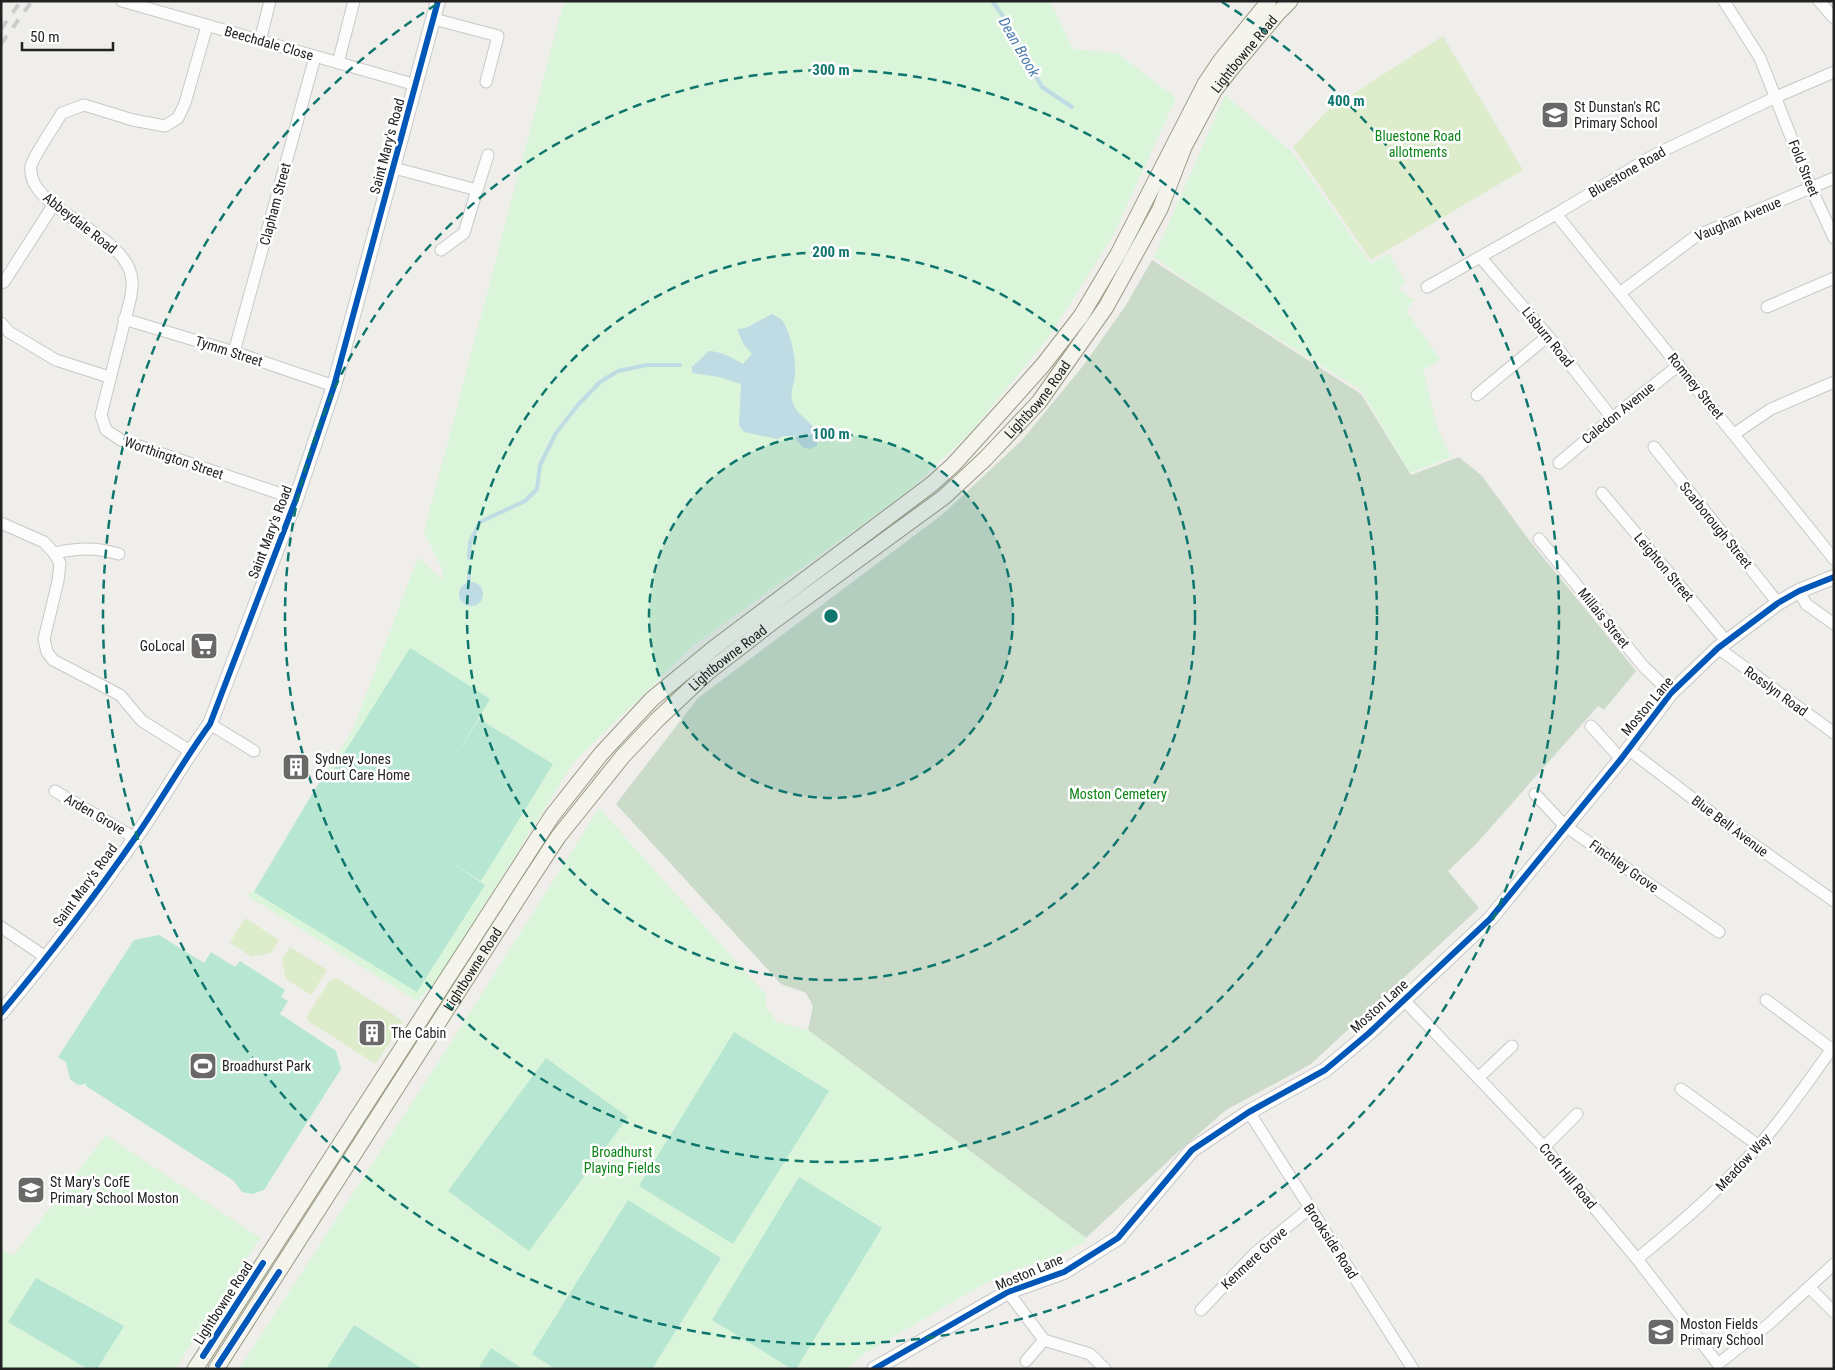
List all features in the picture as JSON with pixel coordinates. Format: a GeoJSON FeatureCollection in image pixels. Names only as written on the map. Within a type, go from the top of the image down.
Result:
{"type":"FeatureCollection","features":[{"type":"Feature","properties":{"kind":"main road","name":"Lightbowne Road"},"geometry":{"type":"LineString","coordinates":[[195,1369],[552,816],[581,778],[652,699],[714,648],[932,484],[953,465],[1008,405],[1043,365],[1081,316],[1118,254],[1206,84],[1221,60],[1269,1]]}},
{"type":"Feature","properties":{"kind":"main road","name":"Lightbowne Road"},"geometry":{"type":"LineString","coordinates":[[216,1369],[558,837],[624,756],[708,672],[770,624],[944,497],[986,458],[1039,402],[1106,307],[1160,209],[1184,147],[1214,91],[1290,1]]}},
{"type":"Feature","properties":{"kind":"street","name":"Beechdale Close"},"geometry":{"type":"LineString","coordinates":[[122,1],[416,85]]}},
{"type":"Feature","properties":{"kind":"street"},"geometry":{"type":"LineString","coordinates":[[260,41],[270,1]]}},
{"type":"Feature","properties":{"kind":"street"},"geometry":{"type":"LineString","coordinates":[[338,63],[354,1]]}},
{"type":"Feature","properties":{"kind":"street","name":"Saint Mary's Road"},"geometry":{"type":"LineString","coordinates":[[1,1013],[47,958],[135,838],[160,797],[177,775],[190,751],[210,724],[296,499],[334,386],[438,1]]}},
{"type":"Feature","properties":{"kind":"street","name":"Fold Street"},"geometry":{"type":"LineString","coordinates":[[1724,1],[1760,58],[1811,188],[1834,238]]}},
{"type":"Feature","properties":{"kind":"street"},"geometry":{"type":"LineString","coordinates":[[1819,1],[1834,18]]}},
{"type":"Feature","properties":{"kind":"street"},"geometry":{"type":"LineString","coordinates":[[434,19],[498,36],[486,82]]}},
{"type":"Feature","properties":{"kind":"street","name":"Abbeydale Road"},"geometry":{"type":"LineString","coordinates":[[124,319],[132,281],[128,265],[117,249],[54,204],[37,188],[31,176],[31,164],[62,113],[84,104],[133,120],[165,126],[178,118],[185,103],[207,26]]}},
{"type":"Feature","properties":{"kind":"street","name":"Clapham Street"},"geometry":{"type":"LineString","coordinates":[[234,352],[315,56]]}},
{"type":"Feature","properties":{"kind":"street","name":"Bluestone Road"},"geometry":{"type":"LineString","coordinates":[[1427,287],[1481,258],[1654,155],[1776,97],[1834,72]]}},
{"type":"Feature","properties":{"kind":"street"},"geometry":{"type":"LineString","coordinates":[[441,250],[464,233],[488,155]]}},
{"type":"Feature","properties":{"kind":"street"},"geometry":{"type":"LineString","coordinates":[[394,168],[477,190]]}},
{"type":"Feature","properties":{"kind":"street","name":"Vaughan Avenue"},"geometry":{"type":"LineString","coordinates":[[1620,292],[1696,236],[1834,178]]}},
{"type":"Feature","properties":{"kind":"street"},"geometry":{"type":"LineString","coordinates":[[1,283],[4,282],[54,204]]}},
{"type":"Feature","properties":{"kind":"street","name":"Romney Street"},"geometry":{"type":"LineString","coordinates":[[1556,214],[1834,559]]}},
{"type":"Feature","properties":{"kind":"street","name":"Lisburn Road"},"geometry":{"type":"LineString","coordinates":[[1481,258],[1548,336],[1612,418]]}},
{"type":"Feature","properties":{"kind":"street"},"geometry":{"type":"LineString","coordinates":[[1767,307],[1834,278]]}},
{"type":"Feature","properties":{"kind":"street","name":"Tymm Street"},"geometry":{"type":"LineString","coordinates":[[124,319],[234,352],[334,386]]}},
{"type":"Feature","properties":{"kind":"street","name":"Worthington Street"},"geometry":{"type":"LineString","coordinates":[[124,319],[101,415],[106,430],[112,436],[145,449],[296,499]]}},
{"type":"Feature","properties":{"kind":"street"},"geometry":{"type":"LineString","coordinates":[[1,323],[9,332],[56,360],[109,377]]}},
{"type":"Feature","properties":{"kind":"street"},"geometry":{"type":"LineString","coordinates":[[1477,394],[1548,336]]}},
{"type":"Feature","properties":{"kind":"street","name":"Caledon Avenue"},"geometry":{"type":"LineString","coordinates":[[1559,463],[1679,365]]}},
{"type":"Feature","properties":{"kind":"street"},"geometry":{"type":"LineString","coordinates":[[1734,434],[1771,409],[1834,382]]}},
{"type":"Feature","properties":{"kind":"street","name":"Scarborough Street"},"geometry":{"type":"LineString","coordinates":[[1654,447],[1778,603]]}},
{"type":"Feature","properties":{"kind":"street","name":"Leighton Street"},"geometry":{"type":"LineString","coordinates":[[1602,492],[1722,645]]}},
{"type":"Feature","properties":{"kind":"street"},"geometry":{"type":"LineString","coordinates":[[1,523],[44,542],[60,563],[58,580],[44,639],[47,652],[55,661],[120,695],[142,721],[190,751]]}},
{"type":"Feature","properties":{"kind":"street","name":"Millais Street"},"geometry":{"type":"LineString","coordinates":[[1539,539],[1644,667],[1671,693]]}},
{"type":"Feature","properties":{"kind":"street"},"geometry":{"type":"LineString","coordinates":[[54,553],[85,548],[101,549],[119,554]]}},
{"type":"Feature","properties":{"kind":"street","name":"Moston Lane"},"geometry":{"type":"LineString","coordinates":[[874,1369],[1008,1292],[1064,1272],[1118,1238],[1192,1150],[1249,1112],[1325,1070],[1369,1033],[1490,919],[1671,693],[1722,645],[1778,603],[1799,591],[1834,577]]}},
{"type":"Feature","properties":{"kind":"street"},"geometry":{"type":"LineString","coordinates":[[1799,591],[1806,604],[1834,624]]}},
{"type":"Feature","properties":{"kind":"street","name":"Rosslyn Road"},"geometry":{"type":"LineString","coordinates":[[1722,645],[1834,733]]}},
{"type":"Feature","properties":{"kind":"street"},"geometry":{"type":"LineString","coordinates":[[210,724],[254,751]]}},
{"type":"Feature","properties":{"kind":"street","name":"Blue Bell Avenue"},"geometry":{"type":"LineString","coordinates":[[1591,726],[1624,754],[1834,901]]}},
{"type":"Feature","properties":{"kind":"street","name":"Arden Grove"},"geometry":{"type":"LineString","coordinates":[[55,790],[135,838]]}},
{"type":"Feature","properties":{"kind":"street","name":"Finchley Grove"},"geometry":{"type":"LineString","coordinates":[[1535,794],[1565,826],[1719,932]]}},
{"type":"Feature","properties":{"kind":"street"},"geometry":{"type":"LineString","coordinates":[[1,927],[47,958]]}},
{"type":"Feature","properties":{"kind":"street","name":"Croft Hill Road"},"geometry":{"type":"LineString","coordinates":[[1404,1000],[1544,1147],[1637,1259],[1718,1364],[1770,1323],[1810,1288]]}},
{"type":"Feature","properties":{"kind":"street"},"geometry":{"type":"LineString","coordinates":[[1766,1000],[1832,1050]]}},
{"type":"Feature","properties":{"kind":"street"},"geometry":{"type":"LineString","coordinates":[[1478,1078],[1512,1046]]}},
{"type":"Feature","properties":{"kind":"street","name":"Meadow Way"},"geometry":{"type":"LineString","coordinates":[[1637,1259],[1698,1208],[1759,1146],[1832,1050]]}},
{"type":"Feature","properties":{"kind":"street"},"geometry":{"type":"LineString","coordinates":[[1681,1089],[1759,1146]]}},
{"type":"Feature","properties":{"kind":"street","name":"Brookside Road"},"geometry":{"type":"LineString","coordinates":[[1249,1112],[1414,1369]]}},
{"type":"Feature","properties":{"kind":"street"},"geometry":{"type":"LineString","coordinates":[[1544,1147],[1577,1114]]}},
{"type":"Feature","properties":{"kind":"street","name":"Kenmere Grove"},"geometry":{"type":"LineString","coordinates":[[1201,1310],[1255,1253],[1310,1208]]}},
{"type":"Feature","properties":{"kind":"street"},"geometry":{"type":"LineString","coordinates":[[1834,1264],[1810,1288],[1834,1312]]}},
{"type":"Feature","properties":{"kind":"street"},"geometry":{"type":"LineString","coordinates":[[1008,1292],[1044,1340],[1090,1354],[1104,1369]]}},
{"type":"Feature","properties":{"kind":"street"},"geometry":{"type":"LineString","coordinates":[[1026,1361],[1044,1340]]}},
{"type":"Feature","properties":{"kind":"green space"},"geometry":{"type":"Polygon","coordinates":[[[564,1],[1050,1],[1073,49],[1117,53],[1176,98],[1113,236],[1048,338],[969,434],[907,492],[694,645],[578,758],[437,980],[417,1001],[246,895],[254,891],[353,729],[418,557],[442,579],[443,571],[424,532],[564,1]]]}},
{"type":"Feature","properties":{"kind":"green space","name":"Bluestone Road allotments"},"geometry":{"type":"Polygon","coordinates":[[[1443,36],[1523,170],[1371,260],[1293,147],[1328,110],[1443,36]]]}},
{"type":"Feature","properties":{"kind":"green space"},"geometry":{"type":"Polygon","coordinates":[[[1225,95],[1292,152],[1371,264],[1389,253],[1405,283],[1398,288],[1410,298],[1415,298],[1406,312],[1440,360],[1423,370],[1437,427],[1451,457],[1410,473],[1361,390],[1203,292],[1154,257],[1225,95]]]}},
{"type":"Feature","properties":{"kind":"green space","name":"Moston Cemetery"},"geometry":{"type":"Polygon","coordinates":[[[1152,260],[1361,394],[1411,475],[1459,457],[1482,476],[1529,540],[1636,671],[1604,710],[1598,706],[1477,843],[1448,871],[1479,908],[1311,1064],[1226,1110],[1086,1238],[808,1030],[813,1006],[806,993],[781,984],[616,804],[698,698],[943,514],[1022,440],[1083,366],[1126,305],[1152,260]]]}},
{"type":"Feature","properties":{"kind":"green space"},"geometry":{"type":"Polygon","coordinates":[[[410,648],[490,699],[449,767],[479,719],[553,764],[481,881],[444,858],[485,885],[417,992],[254,892],[321,779],[326,782],[410,648]]]}},
{"type":"Feature","properties":{"kind":"green space","name":"Broadhurst Playing Fields"},"geometry":{"type":"Polygon","coordinates":[[[599,808],[766,995],[766,1008],[777,1022],[808,1030],[1086,1238],[1086,1241],[1055,1257],[1008,1272],[968,1293],[864,1354],[847,1369],[239,1369],[461,1027],[599,808]]]}},
{"type":"Feature","properties":{"kind":"green space"},"geometry":{"type":"Polygon","coordinates":[[[245,918],[279,940],[271,953],[252,957],[230,943],[245,918]]]}},
{"type":"Feature","properties":{"kind":"green space","name":"Broadhurst Park"},"geometry":{"type":"Polygon","coordinates":[[[159,935],[204,963],[211,952],[235,967],[240,961],[285,990],[281,997],[288,1001],[280,1014],[336,1051],[341,1069],[264,1190],[252,1194],[242,1192],[234,1181],[86,1086],[86,1084],[78,1085],[70,1079],[66,1062],[58,1057],[134,940],[159,935]]]}},
{"type":"Feature","properties":{"kind":"green space"},"geometry":{"type":"Polygon","coordinates":[[[290,947],[327,970],[311,995],[286,979],[282,959],[290,947]]]}},
{"type":"Feature","properties":{"kind":"green space"},"geometry":{"type":"Polygon","coordinates":[[[337,978],[403,1021],[376,1064],[308,1021],[307,1016],[330,980],[337,978]]]}},
{"type":"Feature","properties":{"kind":"green space"},"geometry":{"type":"Polygon","coordinates":[[[734,1032],[829,1091],[733,1244],[639,1186],[734,1032]]]}},
{"type":"Feature","properties":{"kind":"green space"},"geometry":{"type":"Polygon","coordinates":[[[546,1058],[628,1117],[529,1251],[448,1191],[546,1058]]]}},
{"type":"Feature","properties":{"kind":"green space"},"geometry":{"type":"Polygon","coordinates":[[[106,1135],[260,1238],[175,1369],[1,1369],[1,1249],[13,1256],[106,1135]]]}},
{"type":"Feature","properties":{"kind":"green space"},"geometry":{"type":"Polygon","coordinates":[[[799,1177],[882,1228],[796,1369],[792,1369],[712,1320],[799,1177]]]}},
{"type":"Feature","properties":{"kind":"green space"},"geometry":{"type":"Polygon","coordinates":[[[628,1200],[721,1258],[652,1369],[555,1369],[532,1354],[628,1200]]]}},
{"type":"Feature","properties":{"kind":"green space"},"geometry":{"type":"Polygon","coordinates":[[[36,1278],[124,1326],[97,1369],[88,1369],[8,1322],[36,1278]]]}},
{"type":"Feature","properties":{"kind":"green space"},"geometry":{"type":"Polygon","coordinates":[[[354,1325],[423,1369],[326,1369],[354,1325]]]}},
{"type":"Feature","properties":{"kind":"green space"},"geometry":{"type":"Polygon","coordinates":[[[491,1348],[523,1369],[478,1369],[491,1348]]]}},
{"type":"Feature","properties":{"kind":"water"},"geometry":{"type":"Polygon","coordinates":[[[772,314],[782,320],[785,325],[794,353],[795,376],[792,400],[795,407],[814,430],[817,446],[809,449],[802,447],[794,436],[784,436],[777,439],[744,432],[739,425],[741,384],[719,377],[692,373],[692,367],[709,351],[726,355],[743,364],[752,354],[744,345],[737,329],[746,328],[772,314]]]}},
{"type":"Feature","properties":{"kind":"water"},"geometry":{"type":"Polygon","coordinates":[[[471,582],[480,585],[483,594],[480,603],[471,606],[462,603],[459,594],[462,585],[471,582]]]}},
{"type":"Feature","properties":{"kind":"waterway","name":"Dean Brook"},"geometry":{"type":"LineString","coordinates":[[992,1],[1003,16],[1042,87],[1072,107]]}},
{"type":"Feature","properties":{"kind":"waterway"},"geometry":{"type":"LineString","coordinates":[[469,558],[470,542],[480,522],[525,501],[537,489],[540,465],[556,433],[578,405],[600,382],[618,371],[647,365],[680,365]]}},
{"type":"Feature","properties":{"kind":"waterway"},"geometry":{"type":"LineString","coordinates":[[469,572],[469,582]]}},
{"type":"Feature","properties":{"kind":"railway"},"geometry":{"type":"LineString","coordinates":[[1,29],[21,1]]}},
{"type":"Feature","properties":{"kind":"railway"},"geometry":{"type":"LineString","coordinates":[[1,44],[32,1]]}},
{"type":"Feature","properties":{"kind":"cycle path"},"geometry":{"type":"LineString","coordinates":[[1,1013],[103,883],[145,824],[210,724],[296,499],[334,386],[438,1]]}},
{"type":"Feature","properties":{"kind":"cycle path"},"geometry":{"type":"LineString","coordinates":[[874,1369],[1008,1292],[1064,1272],[1118,1238],[1192,1150],[1249,1112],[1325,1070],[1369,1033],[1490,919],[1621,759],[1671,693],[1718,648],[1778,603],[1799,591],[1834,577]]}},
{"type":"Feature","properties":{"kind":"cycle path"},"geometry":{"type":"LineString","coordinates":[[203,1356],[263,1263]]}},
{"type":"Feature","properties":{"kind":"cycle path"},"geometry":{"type":"LineString","coordinates":[[218,1365],[279,1272]]}},
{"type":"Feature","properties":{"kind":"place","name":"St Dunstan's RC Primary School"},"geometry":{"type":"Point","coordinates":[1555,115]}},
{"type":"Feature","properties":{"kind":"place","name":"GoLocal"},"geometry":{"type":"Point","coordinates":[204,646]}},
{"type":"Feature","properties":{"kind":"place","name":"Sydney Jones Court Care Home"},"geometry":{"type":"Point","coordinates":[296,767]}},
{"type":"Feature","properties":{"kind":"place","name":"The Cabin"},"geometry":{"type":"Point","coordinates":[372,1033]}},
{"type":"Feature","properties":{"kind":"place","name":"Broadhurst Park"},"geometry":{"type":"Point","coordinates":[203,1066]}},
{"type":"Feature","properties":{"kind":"place","name":"St Mary's CofE Primary School Moston"},"geometry":{"type":"Point","coordinates":[31,1190]}},
{"type":"Feature","properties":{"kind":"place","name":"Moston Fields Primary School"},"geometry":{"type":"Point","coordinates":[1661,1332]}}]}
